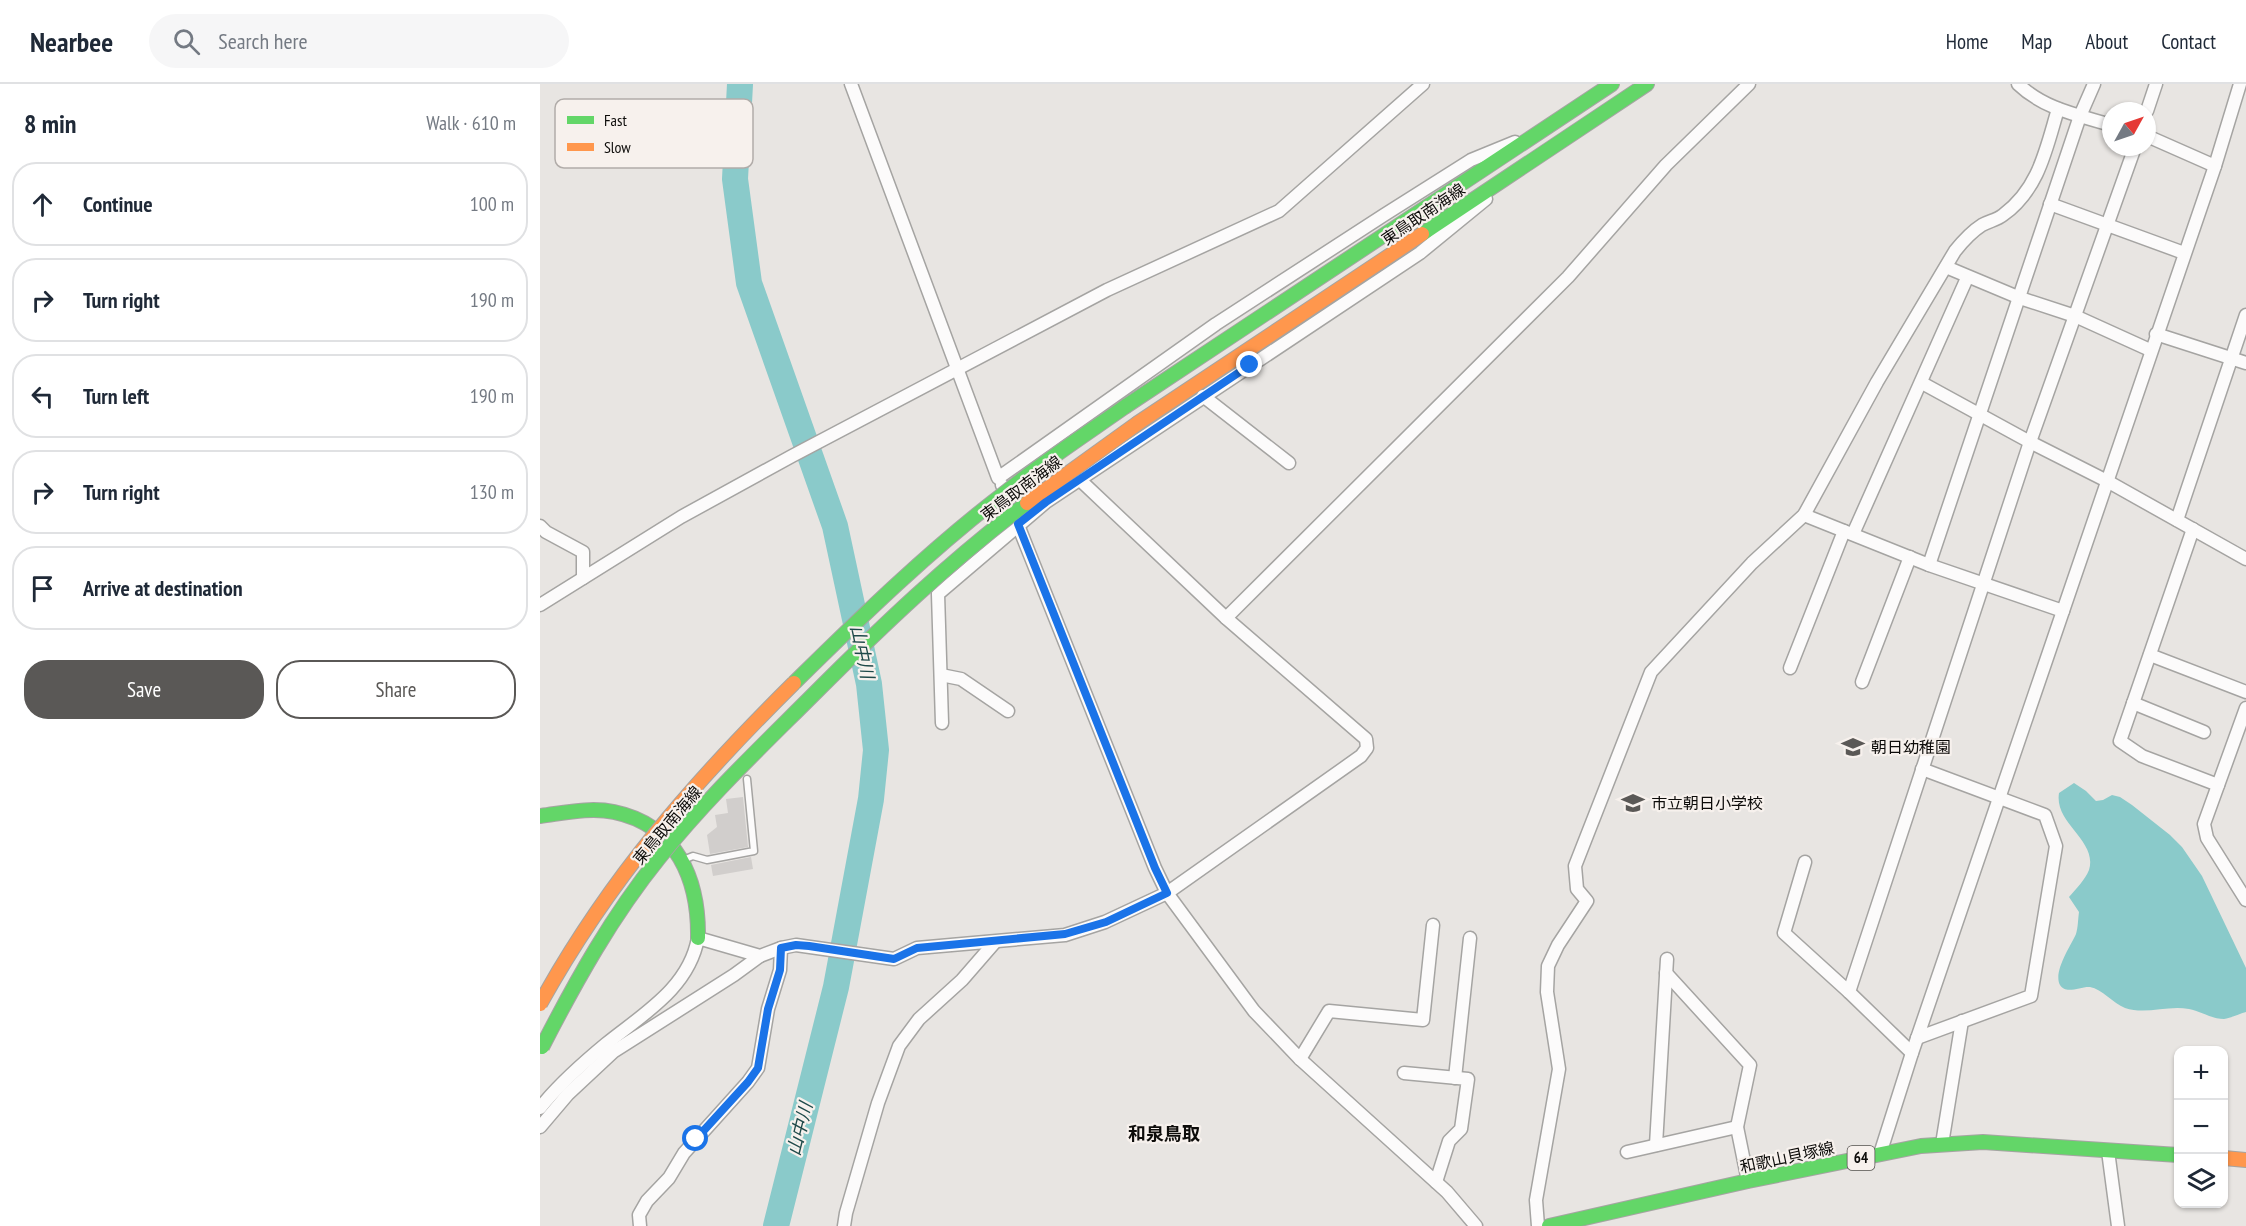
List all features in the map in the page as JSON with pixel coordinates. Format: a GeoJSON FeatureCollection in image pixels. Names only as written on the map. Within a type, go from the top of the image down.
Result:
{"type":"FeatureCollection","features":[{"type":"Feature","properties":{"kind":"main road","name":"東鳥取南海線"},"geometry":{"type":"LineString","coordinates":[[540,1004],[577,938],[643,846],[699,780],[837,640],[925,559],[991,503],[1126,406],[1612,84]]}},
{"type":"Feature","properties":{"kind":"main road","name":"東鳥取南海線"},"geometry":{"type":"LineString","coordinates":[[541,1049],[595,949],[658,860],[722,787],[840,668],[938,574],[1005,519],[1138,423],[1647,84]]}},
{"type":"Feature","properties":{"kind":"main road"},"geometry":{"type":"LineString","coordinates":[[540,816],[592,810],[626,815],[654,828],[674,847],[695,890],[698,909],[698,938]]}},
{"type":"Feature","properties":{"kind":"main road","name":"和歌山貝塚線"},"geometry":{"type":"LineString","coordinates":[[1549,1226],[1748,1181],[1942,1144],[1983,1142],[2174,1155]]}},
{"type":"Feature","properties":{"kind":"main road"},"geometry":{"type":"LineString","coordinates":[[2228,1158],[2246,1160]]}},
{"type":"Feature","properties":{"kind":"street"},"geometry":{"type":"LineString","coordinates":[[852,84],[998,478],[1150,857],[1167,893],[1254,1011],[1300,1059],[1436,1182],[1476,1226]]}},
{"type":"Feature","properties":{"kind":"street"},"geometry":{"type":"LineString","coordinates":[[540,605],[681,517],[792,456],[1107,290],[1279,211],[1423,84]]}},
{"type":"Feature","properties":{"kind":"street"},"geometry":{"type":"LineString","coordinates":[[1226,618],[1568,277],[1666,165],[1749,84]]}},
{"type":"Feature","properties":{"kind":"street"},"geometry":{"type":"LineString","coordinates":[[2018,84],[2030,95],[2058,109],[2102,122]]}},
{"type":"Feature","properties":{"kind":"street"},"geometry":{"type":"LineString","coordinates":[[1929,565],[2080,116],[2094,84]]}},
{"type":"Feature","properties":{"kind":"street"},"geometry":{"type":"LineString","coordinates":[[2150,102],[2156,84]]}},
{"type":"Feature","properties":{"kind":"street"},"geometry":{"type":"LineString","coordinates":[[1880,1154],[1917,1038],[2240,84]]}},
{"type":"Feature","properties":{"kind":"street"},"geometry":{"type":"LineString","coordinates":[[1538,1226],[1536,1200],[1558,1069],[1547,992],[1548,966],[1558,945],[1587,901],[1577,889],[1575,866],[1651,672],[1752,563],[1804,515],[1877,382],[1955,251],[1970,234],[1983,224],[2001,217],[2030,188],[2040,171],[2058,109]]}},
{"type":"Feature","properties":{"kind":"street"},"geometry":{"type":"LineString","coordinates":[[998,478],[1216,324],[1384,215],[1471,160],[1541,131]]}},
{"type":"Feature","properties":{"kind":"street"},"geometry":{"type":"LineString","coordinates":[[2156,140],[2214,166]]}},
{"type":"Feature","properties":{"kind":"street"},"geometry":{"type":"LineString","coordinates":[[1849,992],[2030,442],[2132,156]]}},
{"type":"Feature","properties":{"kind":"street"},"geometry":{"type":"LineString","coordinates":[[942,723],[938,594],[1018,524],[1078,480],[1420,253],[1523,167]]}},
{"type":"Feature","properties":{"kind":"street"},"geometry":{"type":"LineString","coordinates":[[2050,204],[2184,253]]}},
{"type":"Feature","properties":{"kind":"street"},"geometry":{"type":"LineString","coordinates":[[1946,267],[1967,278],[2075,316],[2150,350]]}},
{"type":"Feature","properties":{"kind":"street"},"geometry":{"type":"LineString","coordinates":[[1790,668],[1849,533],[1922,383],[1967,278]]}},
{"type":"Feature","properties":{"kind":"street"},"geometry":{"type":"LineString","coordinates":[[2177,520],[2246,315]]}},
{"type":"Feature","properties":{"kind":"street"},"geometry":{"type":"LineString","coordinates":[[2156,334],[2246,363]]}},
{"type":"Feature","properties":{"kind":"street"},"geometry":{"type":"LineString","coordinates":[[1922,383],[2107,481],[2246,559]]}},
{"type":"Feature","properties":{"kind":"street"},"geometry":{"type":"LineString","coordinates":[[1203,396],[1289,464]]}},
{"type":"Feature","properties":{"kind":"street"},"geometry":{"type":"LineString","coordinates":[[540,1126],[568,1094],[613,1052],[760,956],[796,945],[894,959],[917,948],[1065,934],[1106,922],[1167,893],[1361,756],[1367,748],[1366,739],[1226,618],[1078,480]]}},
{"type":"Feature","properties":{"kind":"street"},"geometry":{"type":"LineString","coordinates":[[1804,515],[1929,565],[2063,611]]}},
{"type":"Feature","properties":{"kind":"street"},"geometry":{"type":"LineString","coordinates":[[540,526],[546,532],[583,552],[583,578]]}},
{"type":"Feature","properties":{"kind":"street"},"geometry":{"type":"LineString","coordinates":[[2193,529],[2120,741],[2142,756],[2218,785]]}},
{"type":"Feature","properties":{"kind":"street"},"geometry":{"type":"LineString","coordinates":[[1862,682],[1910,557]]}},
{"type":"Feature","properties":{"kind":"street"},"geometry":{"type":"LineString","coordinates":[[2150,655],[2246,692]]}},
{"type":"Feature","properties":{"kind":"street"},"geometry":{"type":"LineString","coordinates":[[941,675],[961,679],[1008,711]]}},
{"type":"Feature","properties":{"kind":"street"},"geometry":{"type":"LineString","coordinates":[[2133,704],[2204,732]]}},
{"type":"Feature","properties":{"kind":"street"},"geometry":{"type":"LineString","coordinates":[[2246,708],[2204,824],[2207,838],[2246,900]]}},
{"type":"Feature","properties":{"kind":"street"},"geometry":{"type":"LineString","coordinates":[[1917,1038],[2031,996],[2056,846],[2045,815],[1922,769]]}},
{"type":"Feature","properties":{"kind":"street"},"geometry":{"type":"LineString","coordinates":[[1805,862],[1784,933],[1912,1053]]}},
{"type":"Feature","properties":{"kind":"street"},"geometry":{"type":"LineString","coordinates":[[1300,1059],[1329,1011],[1423,1020],[1433,925]]}},
{"type":"Feature","properties":{"kind":"street"},"geometry":{"type":"LineString","coordinates":[[540,1108],[591,1056],[669,992],[689,966],[698,938],[760,956]]}},
{"type":"Feature","properties":{"kind":"street"},"geometry":{"type":"LineString","coordinates":[[1455,1078],[1470,938]]}},
{"type":"Feature","properties":{"kind":"street"},"geometry":{"type":"LineString","coordinates":[[844,1226],[878,1103],[899,1046],[919,1019],[962,980],[995,942]]}},
{"type":"Feature","properties":{"kind":"street"},"geometry":{"type":"LineString","coordinates":[[640,1226],[639,1215],[647,1201],[669,1178],[684,1153],[758,1068],[768,1009],[780,970],[781,948]]}},
{"type":"Feature","properties":{"kind":"street"},"geometry":{"type":"LineString","coordinates":[[1656,1145],[1667,959]]}},
{"type":"Feature","properties":{"kind":"street"},"geometry":{"type":"LineString","coordinates":[[1666,973],[1750,1065],[1737,1127],[1748,1181]]}},
{"type":"Feature","properties":{"kind":"street"},"geometry":{"type":"LineString","coordinates":[[1942,1144],[1962,1022]]}},
{"type":"Feature","properties":{"kind":"street"},"geometry":{"type":"LineString","coordinates":[[1404,1074],[1468,1079],[1461,1129],[1449,1141],[1436,1182]]}},
{"type":"Feature","properties":{"kind":"street"},"geometry":{"type":"LineString","coordinates":[[1627,1152],[1737,1127]]}},
{"type":"Feature","properties":{"kind":"street"},"geometry":{"type":"LineString","coordinates":[[2108,1151],[2118,1226]]}},
{"type":"Feature","properties":{"kind":"lane"},"geometry":{"type":"LineString","coordinates":[[682,860],[693,856],[707,860],[754,851],[747,779]]}},
{"type":"Feature","properties":{"kind":"water"},"geometry":{"type":"Polygon","coordinates":[[[2074,783],[2096,801],[2112,795],[2120,797],[2170,835],[2182,847],[2202,876],[2246,968],[2246,1012],[2224,1019],[2181,1008],[2133,1010],[2121,1006],[2094,988],[2070,990],[2060,985],[2058,980],[2060,967],[2076,934],[2078,923],[2079,912],[2069,897],[2087,874],[2090,859],[2082,841],[2063,814],[2059,804],[2059,793],[2074,783]]]}},
{"type":"Feature","properties":{"kind":"building"},"geometry":{"type":"Polygon","coordinates":[[[743,797],[748,847],[710,854],[707,835],[717,827],[715,815],[728,813],[726,799],[743,797]]]}},
{"type":"Feature","properties":{"kind":"building"},"geometry":{"type":"Polygon","coordinates":[[[751,857],[753,869],[713,876],[711,865],[751,857]]]}},
{"type":"Feature","properties":{"kind":"waterway","name":"山中川"},"geometry":{"type":"LineString","coordinates":[[739,99],[740,84]]}},
{"type":"Feature","properties":{"kind":"waterway","name":"山中川"},"geometry":{"type":"LineString","coordinates":[[736,168],[735,179],[749,283],[835,526],[869,684],[876,750],[871,799],[836,987],[776,1226]]}},
{"type":"Feature","properties":{"kind":"traffic: fast"},"geometry":{"type":"LineString","coordinates":[[1126,406],[1612,84]]}},
{"type":"Feature","properties":{"kind":"traffic: fast"},"geometry":{"type":"LineString","coordinates":[[1422,234],[1647,84]]}},
{"type":"Feature","properties":{"kind":"traffic: fast"},"geometry":{"type":"LineString","coordinates":[[794,683],[871,608],[951,536],[1036,469],[1126,406]]}},
{"type":"Feature","properties":{"kind":"traffic: fast"},"geometry":{"type":"LineString","coordinates":[[542,1047],[610,926],[642,880],[677,836],[754,754],[891,619],[944,571],[1027,503]]}},
{"type":"Feature","properties":{"kind":"traffic: fast"},"geometry":{"type":"LineString","coordinates":[[540,816],[577,811],[614,812],[636,819],[654,829],[669,842],[688,876],[694,896],[698,938]]}},
{"type":"Feature","properties":{"kind":"traffic: fast"},"geometry":{"type":"LineString","coordinates":[[1549,1226],[1748,1181],[1921,1146],[1983,1142],[2174,1155]]}},
{"type":"Feature","properties":{"kind":"traffic: slow"},"geometry":{"type":"LineString","coordinates":[[1138,423],[1422,234]]}},
{"type":"Feature","properties":{"kind":"traffic: slow"},"geometry":{"type":"LineString","coordinates":[[1027,503],[1138,423]]}},
{"type":"Feature","properties":{"kind":"traffic: slow"},"geometry":{"type":"LineString","coordinates":[[540,1004],[595,915],[655,834],[721,758],[794,683]]}},
{"type":"Feature","properties":{"kind":"traffic: slow"},"geometry":{"type":"LineString","coordinates":[[2228,1158],[2246,1160]]}},
{"type":"Feature","properties":{"kind":"place","name":"朝日幼稚園"},"geometry":{"type":"Point","coordinates":[1853,747]}},
{"type":"Feature","properties":{"kind":"place","name":"市立朝日小学校"},"geometry":{"type":"Point","coordinates":[1633,803]}},
{"type":"Feature","properties":{"kind":"district","name":"和泉鳥取"},"geometry":{"type":"Point","coordinates":[1164,1134]}},
{"type":"Feature","properties":{"kind":"route"},"geometry":{"type":"LineString","coordinates":[[696,1139],[758,1068],[768,1009],[780,970],[781,948],[796,945],[809,946],[894,959],[917,948],[1065,934],[1106,922],[1167,893],[1018,524],[1046,502],[1250,365]]}}]}
